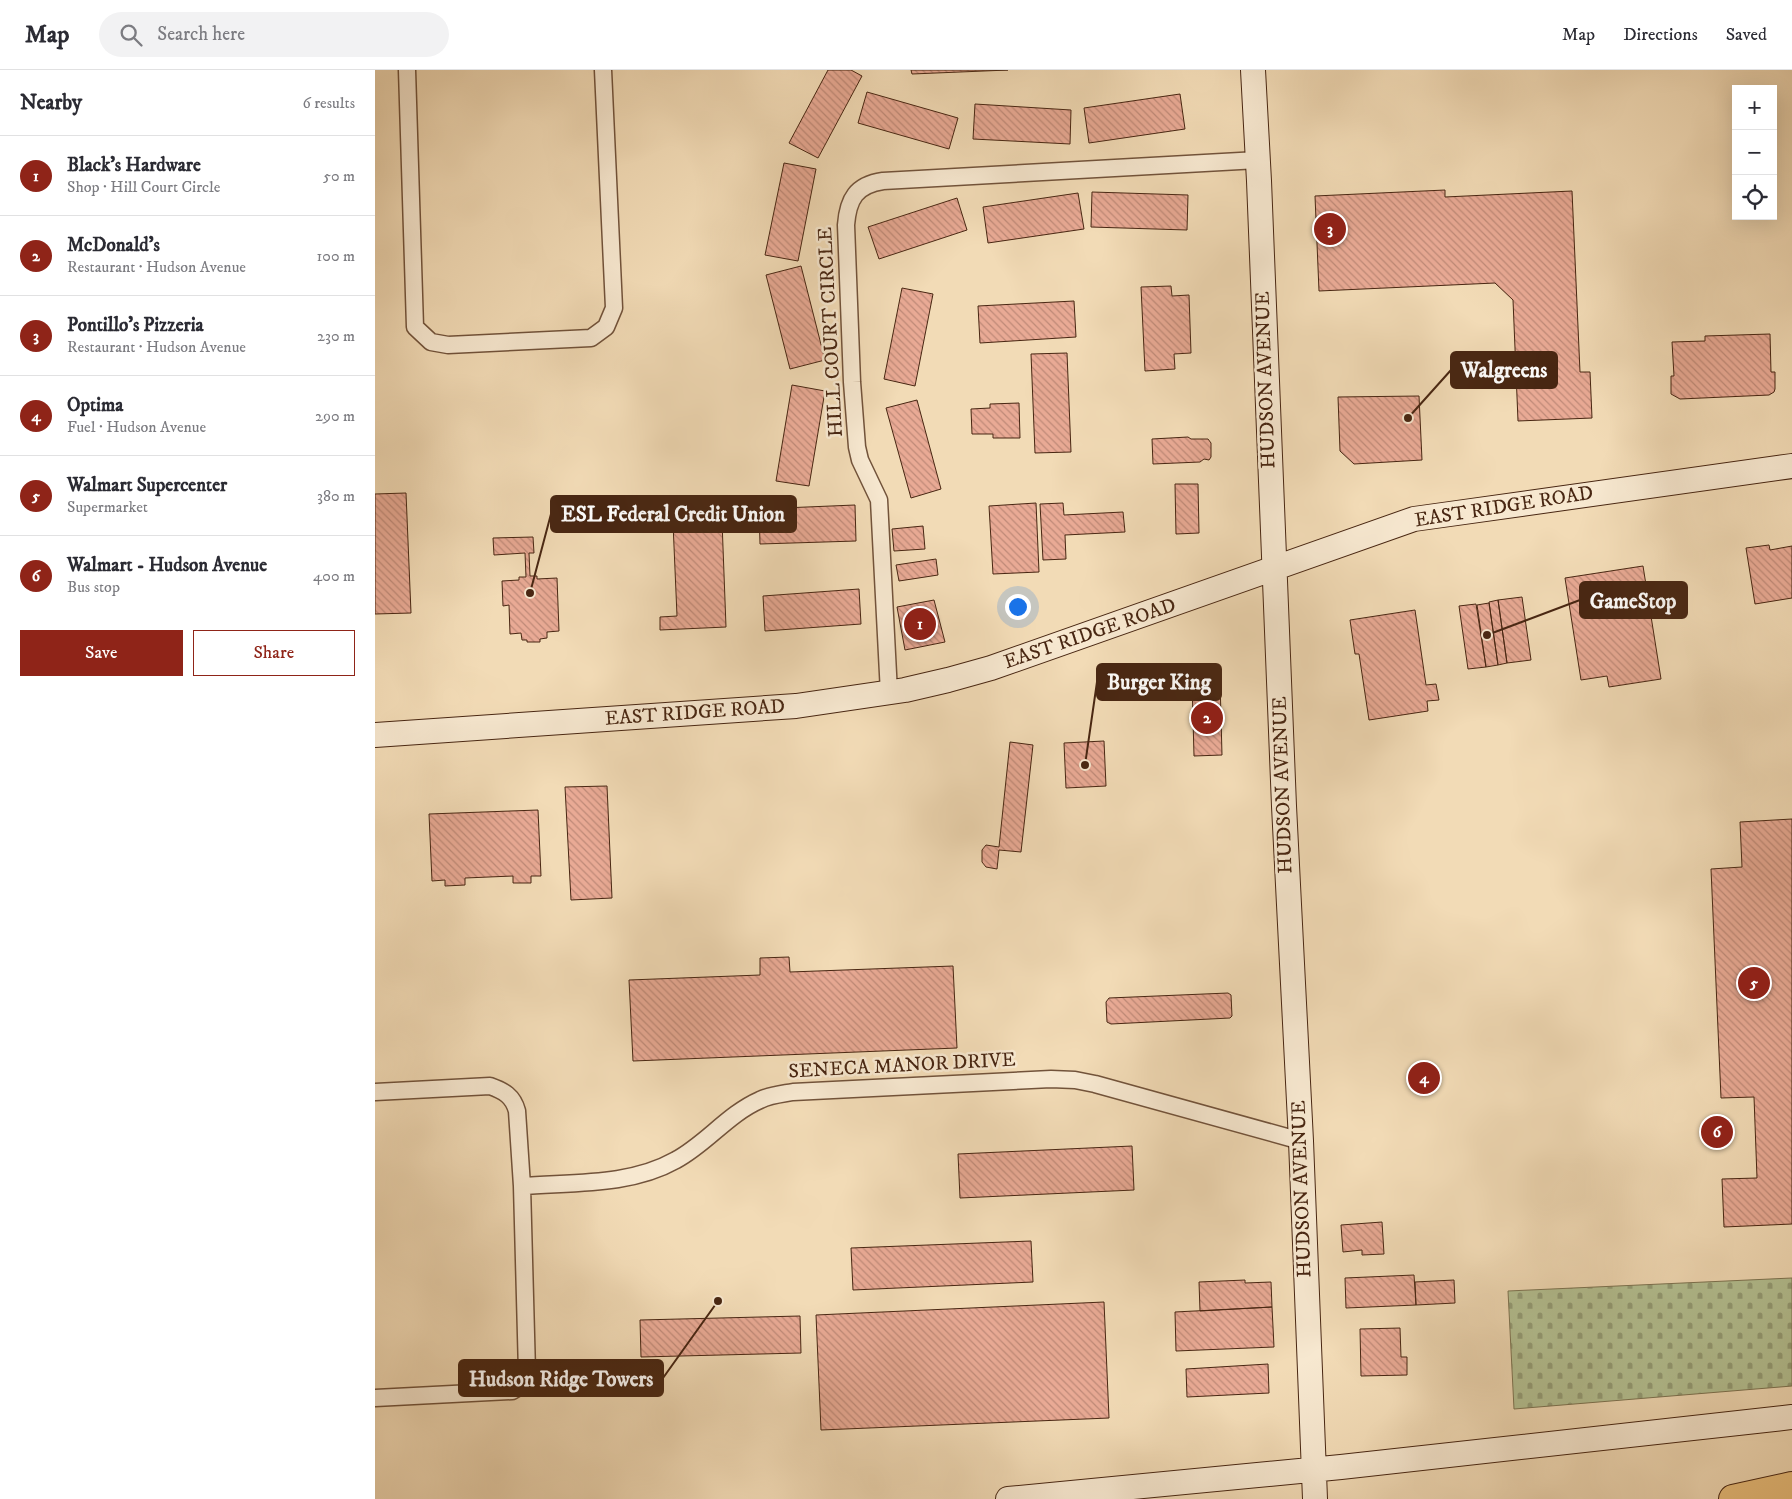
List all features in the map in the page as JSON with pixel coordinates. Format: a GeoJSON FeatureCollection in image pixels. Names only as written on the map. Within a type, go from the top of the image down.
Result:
{"type":"FeatureCollection","features":[{"type":"Feature","properties":{"kind":"highway"},"geometry":{"type":"LineString","coordinates":[[1733,1499],[1792,1486]]}},
{"type":"Feature","properties":{"kind":"main road","name":"HUDSON AVENUE"},"geometry":{"type":"LineString","coordinates":[[1253,70],[1284,806],[1301,1141],[1315,1499]]}},
{"type":"Feature","properties":{"kind":"main road","name":"EAST RIDGE ROAD"},"geometry":{"type":"LineString","coordinates":[[375,735],[796,706],[889,693],[991,668],[1424,516],[1792,466]]}},
{"type":"Feature","properties":{"kind":"main road"},"geometry":{"type":"LineString","coordinates":[[1009,1499],[1313,1470],[1792,1416]]}},
{"type":"Feature","properties":{"kind":"street"},"geometry":{"type":"LineString","coordinates":[[407,70],[415,327],[431,342],[447,345],[591,338],[606,327],[614,308],[603,70]]}},
{"type":"Feature","properties":{"kind":"street","name":"HILL COURT CIRCLE"},"geometry":{"type":"LineString","coordinates":[[889,693],[879,500],[876,490],[860,460],[857,447],[852,382],[846,225],[848,207],[854,196],[871,184],[883,180],[1258,160]]}},
{"type":"Feature","properties":{"kind":"street","name":"SENECA MANOR DRIVE"},"geometry":{"type":"LineString","coordinates":[[522,1186],[615,1179],[653,1171],[685,1155],[740,1112],[759,1100],[793,1092],[1051,1079],[1075,1080],[1301,1141]]}},
{"type":"Feature","properties":{"kind":"street"},"geometry":{"type":"LineString","coordinates":[[375,1092],[490,1086],[507,1093],[513,1100],[517,1111],[522,1186],[527,1372],[524,1384],[512,1391],[375,1398]]}},
{"type":"Feature","properties":{"kind":"green space"},"geometry":{"type":"Polygon","coordinates":[[[1792,1278],[1792,1386],[1514,1409],[1508,1291],[1792,1278]]]}},
{"type":"Feature","properties":{"kind":"building"},"geometry":{"type":"Polygon","coordinates":[[[828,70],[851,70],[862,76],[818,158],[789,143],[828,70]]]}},
{"type":"Feature","properties":{"kind":"building"},"geometry":{"type":"Polygon","coordinates":[[[911,70],[1008,70],[912,74],[911,70]]]}},
{"type":"Feature","properties":{"kind":"building"},"geometry":{"type":"Polygon","coordinates":[[[867,92],[958,118],[949,149],[858,123],[867,92]]]}},
{"type":"Feature","properties":{"kind":"building"},"geometry":{"type":"Polygon","coordinates":[[[1180,94],[1185,129],[1089,143],[1084,108],[1180,94]]]}},
{"type":"Feature","properties":{"kind":"building"},"geometry":{"type":"Polygon","coordinates":[[[975,104],[1071,110],[1070,144],[973,139],[975,104]]]}},
{"type":"Feature","properties":{"kind":"building"},"geometry":{"type":"Polygon","coordinates":[[[784,163],[816,169],[798,261],[765,255],[784,163]]]}},
{"type":"Feature","properties":{"kind":"building"},"geometry":{"type":"Polygon","coordinates":[[[1445,190],[1445,197],[1572,191],[1580,372],[1590,372],[1592,418],[1518,421],[1513,300],[1495,283],[1319,291],[1315,196],[1445,190]]]}},
{"type":"Feature","properties":{"kind":"building"},"geometry":{"type":"Polygon","coordinates":[[[1092,192],[1188,195],[1187,230],[1091,227],[1092,192]]]}},
{"type":"Feature","properties":{"kind":"building"},"geometry":{"type":"Polygon","coordinates":[[[1078,193],[1084,229],[988,243],[983,207],[1078,193]]]}},
{"type":"Feature","properties":{"kind":"building"},"geometry":{"type":"Polygon","coordinates":[[[957,198],[967,230],[879,259],[868,227],[957,198]]]}},
{"type":"Feature","properties":{"kind":"building"},"geometry":{"type":"Polygon","coordinates":[[[801,266],[825,360],[790,369],[766,275],[801,266]]]}},
{"type":"Feature","properties":{"kind":"building"},"geometry":{"type":"Polygon","coordinates":[[[1171,286],[1172,296],[1189,295],[1191,353],[1174,354],[1175,369],[1145,371],[1141,287],[1171,286]]]}},
{"type":"Feature","properties":{"kind":"building"},"geometry":{"type":"Polygon","coordinates":[[[902,288],[933,294],[915,386],[884,379],[902,288]]]}},
{"type":"Feature","properties":{"kind":"building"},"geometry":{"type":"Polygon","coordinates":[[[1074,301],[1076,337],[980,343],[978,306],[1074,301]]]}},
{"type":"Feature","properties":{"kind":"building"},"geometry":{"type":"Polygon","coordinates":[[[1770,334],[1771,372],[1775,372],[1774,392],[1769,395],[1680,399],[1671,394],[1671,376],[1674,376],[1672,342],[1705,341],[1705,336],[1770,334]]]}},
{"type":"Feature","properties":{"kind":"building"},"geometry":{"type":"Polygon","coordinates":[[[1067,353],[1071,452],[1035,453],[1031,354],[1067,353]]]}},
{"type":"Feature","properties":{"kind":"building"},"geometry":{"type":"Polygon","coordinates":[[[792,385],[825,391],[809,486],[776,481],[792,385]]]}},
{"type":"Feature","properties":{"kind":"building"},"geometry":{"type":"Polygon","coordinates":[[[1419,396],[1422,460],[1354,464],[1340,451],[1338,397],[1419,396]]]}},
{"type":"Feature","properties":{"kind":"building"},"geometry":{"type":"Polygon","coordinates":[[[917,400],[941,489],[911,498],[886,408],[917,400]]]}},
{"type":"Feature","properties":{"kind":"building"},"geometry":{"type":"Polygon","coordinates":[[[1019,403],[1020,438],[993,438],[993,434],[972,434],[971,409],[990,408],[990,404],[1019,403]]]}},
{"type":"Feature","properties":{"kind":"building"},"geometry":{"type":"Polygon","coordinates":[[[1188,437],[1191,439],[1208,439],[1211,443],[1211,457],[1209,460],[1153,464],[1152,439],[1188,437]]]}},
{"type":"Feature","properties":{"kind":"building"},"geometry":{"type":"Polygon","coordinates":[[[1175,484],[1198,484],[1199,533],[1176,534],[1175,484]]]}},
{"type":"Feature","properties":{"kind":"building"},"geometry":{"type":"Polygon","coordinates":[[[406,493],[411,613],[375,614],[375,494],[406,493]]]}},
{"type":"Feature","properties":{"kind":"building"},"geometry":{"type":"Polygon","coordinates":[[[1036,503],[1039,572],[993,574],[989,506],[1036,503]]]}},
{"type":"Feature","properties":{"kind":"building"},"geometry":{"type":"Polygon","coordinates":[[[1063,503],[1064,515],[1123,512],[1125,532],[1065,535],[1066,559],[1043,560],[1040,504],[1063,503]]]}},
{"type":"Feature","properties":{"kind":"building"},"geometry":{"type":"Polygon","coordinates":[[[855,505],[856,541],[760,544],[759,509],[855,505]]]}},
{"type":"Feature","properties":{"kind":"building"},"geometry":{"type":"Polygon","coordinates":[[[722,521],[726,627],[660,630],[660,617],[677,616],[673,523],[722,521]]]}},
{"type":"Feature","properties":{"kind":"building"},"geometry":{"type":"Polygon","coordinates":[[[923,526],[925,549],[894,551],[892,529],[923,526]]]}},
{"type":"Feature","properties":{"kind":"building"},"geometry":{"type":"Polygon","coordinates":[[[533,537],[534,553],[529,553],[530,576],[537,576],[537,579],[557,578],[559,631],[547,632],[547,638],[540,639],[540,642],[522,640],[521,633],[510,634],[509,605],[503,606],[502,581],[519,580],[519,577],[526,577],[525,553],[494,555],[493,538],[533,537]]]}},
{"type":"Feature","properties":{"kind":"building"},"geometry":{"type":"Polygon","coordinates":[[[1769,545],[1770,550],[1792,546],[1792,598],[1755,604],[1746,548],[1769,545]]]}},
{"type":"Feature","properties":{"kind":"building"},"geometry":{"type":"Polygon","coordinates":[[[936,559],[938,575],[899,581],[896,565],[936,559]]]}},
{"type":"Feature","properties":{"kind":"building"},"geometry":{"type":"Polygon","coordinates":[[[1643,566],[1661,679],[1609,687],[1607,676],[1581,680],[1565,578],[1643,566]]]}},
{"type":"Feature","properties":{"kind":"building"},"geometry":{"type":"Polygon","coordinates":[[[859,589],[861,624],[765,631],[763,596],[859,589]]]}},
{"type":"Feature","properties":{"kind":"building"},"geometry":{"type":"Polygon","coordinates":[[[1522,597],[1531,660],[1507,663],[1498,600],[1522,597]]]}},
{"type":"Feature","properties":{"kind":"building"},"geometry":{"type":"Polygon","coordinates":[[[934,600],[945,642],[905,650],[897,607],[934,600]]]}},
{"type":"Feature","properties":{"kind":"building"},"geometry":{"type":"Polygon","coordinates":[[[1498,600],[1507,663],[1498,665],[1489,602],[1498,600]]]}},
{"type":"Feature","properties":{"kind":"building"},"geometry":{"type":"Polygon","coordinates":[[[1489,603],[1498,665],[1486,667],[1477,605],[1489,603]]]}},
{"type":"Feature","properties":{"kind":"building"},"geometry":{"type":"Polygon","coordinates":[[[1476,604],[1486,667],[1468,669],[1459,606],[1476,604]]]}},
{"type":"Feature","properties":{"kind":"building"},"geometry":{"type":"Polygon","coordinates":[[[1415,610],[1426,685],[1436,684],[1439,700],[1427,701],[1428,711],[1369,720],[1359,654],[1355,654],[1350,620],[1415,610]]]}},
{"type":"Feature","properties":{"kind":"building"},"geometry":{"type":"Polygon","coordinates":[[[1220,680],[1222,755],[1194,756],[1192,681],[1220,680]]]}},
{"type":"Feature","properties":{"kind":"building"},"geometry":{"type":"Polygon","coordinates":[[[1104,741],[1106,786],[1066,788],[1064,743],[1104,741]]]}},
{"type":"Feature","properties":{"kind":"building"},"geometry":{"type":"Polygon","coordinates":[[[1010,742],[1033,745],[1021,852],[999,850],[997,869],[986,867],[982,862],[982,850],[986,845],[999,847],[1010,742]]]}},
{"type":"Feature","properties":{"kind":"building"},"geometry":{"type":"Polygon","coordinates":[[[607,786],[612,898],[571,900],[565,787],[607,786]]]}},
{"type":"Feature","properties":{"kind":"building"},"geometry":{"type":"Polygon","coordinates":[[[538,810],[541,876],[531,876],[531,883],[513,883],[513,876],[465,878],[465,885],[445,886],[445,880],[432,881],[429,814],[538,810]]]}},
{"type":"Feature","properties":{"kind":"building"},"geometry":{"type":"Polygon","coordinates":[[[1792,819],[1792,1224],[1724,1227],[1722,1179],[1757,1178],[1754,1097],[1721,1098],[1711,869],[1742,867],[1740,822],[1792,819]]]}},
{"type":"Feature","properties":{"kind":"building"},"geometry":{"type":"Polygon","coordinates":[[[789,957],[790,972],[953,966],[957,1048],[633,1061],[629,980],[760,975],[760,958],[789,957]]]}},
{"type":"Feature","properties":{"kind":"building"},"geometry":{"type":"Polygon","coordinates":[[[1228,993],[1231,995],[1232,1016],[1230,1018],[1111,1024],[1107,1022],[1106,1002],[1109,998],[1228,993]]]}},
{"type":"Feature","properties":{"kind":"building"},"geometry":{"type":"Polygon","coordinates":[[[1132,1146],[1134,1190],[960,1198],[958,1154],[1132,1146]]]}},
{"type":"Feature","properties":{"kind":"building"},"geometry":{"type":"Polygon","coordinates":[[[1382,1222],[1384,1254],[1362,1255],[1362,1250],[1343,1252],[1341,1225],[1382,1222]]]}},
{"type":"Feature","properties":{"kind":"building"},"geometry":{"type":"Polygon","coordinates":[[[1031,1241],[1033,1282],[853,1290],[851,1248],[1031,1241]]]}},
{"type":"Feature","properties":{"kind":"building"},"geometry":{"type":"Polygon","coordinates":[[[1414,1275],[1416,1305],[1346,1308],[1345,1278],[1414,1275]]]}},
{"type":"Feature","properties":{"kind":"building"},"geometry":{"type":"Polygon","coordinates":[[[1245,1280],[1245,1283],[1271,1282],[1272,1307],[1200,1311],[1199,1282],[1245,1280]]]}},
{"type":"Feature","properties":{"kind":"building"},"geometry":{"type":"Polygon","coordinates":[[[1454,1280],[1455,1303],[1416,1305],[1415,1282],[1454,1280]]]}},
{"type":"Feature","properties":{"kind":"building"},"geometry":{"type":"Polygon","coordinates":[[[1104,1302],[1109,1418],[821,1430],[816,1315],[1104,1302]]]}},
{"type":"Feature","properties":{"kind":"building"},"geometry":{"type":"Polygon","coordinates":[[[1272,1307],[1274,1347],[1176,1351],[1175,1312],[1272,1307]]]}},
{"type":"Feature","properties":{"kind":"building"},"geometry":{"type":"Polygon","coordinates":[[[800,1316],[801,1353],[641,1357],[640,1320],[800,1316]]]}},
{"type":"Feature","properties":{"kind":"building"},"geometry":{"type":"Polygon","coordinates":[[[1400,1328],[1401,1357],[1407,1357],[1407,1375],[1361,1376],[1360,1329],[1400,1328]]]}},
{"type":"Feature","properties":{"kind":"building"},"geometry":{"type":"Polygon","coordinates":[[[1268,1364],[1269,1393],[1187,1397],[1186,1369],[1268,1364]]]}},
{"type":"Feature","properties":{"kind":"place","name":"Pontillo's Pizzeria"},"geometry":{"type":"Point","coordinates":[1330,229]}},
{"type":"Feature","properties":{"kind":"place","name":"Walgreens"},"geometry":{"type":"Point","coordinates":[1408,418]}},
{"type":"Feature","properties":{"kind":"place","name":"ESL Federal Credit Union"},"geometry":{"type":"Point","coordinates":[530,593]}},
{"type":"Feature","properties":{"kind":"place","name":"Black's Hardware"},"geometry":{"type":"Point","coordinates":[920,624]}},
{"type":"Feature","properties":{"kind":"place","name":"GameStop"},"geometry":{"type":"Point","coordinates":[1487,635]}},
{"type":"Feature","properties":{"kind":"place","name":"McDonald's"},"geometry":{"type":"Point","coordinates":[1207,718]}},
{"type":"Feature","properties":{"kind":"place","name":"Burger King"},"geometry":{"type":"Point","coordinates":[1085,765]}},
{"type":"Feature","properties":{"kind":"place","name":"Walmart Supercenter"},"geometry":{"type":"Point","coordinates":[1754,983]}},
{"type":"Feature","properties":{"kind":"place","name":"Optima"},"geometry":{"type":"Point","coordinates":[1424,1078]}},
{"type":"Feature","properties":{"kind":"place","name":"Walmart - Hudson Avenue"},"geometry":{"type":"Point","coordinates":[1717,1132]}},
{"type":"Feature","properties":{"kind":"place","name":"Hudson Ridge Towers"},"geometry":{"type":"Point","coordinates":[718,1301]}}]}
